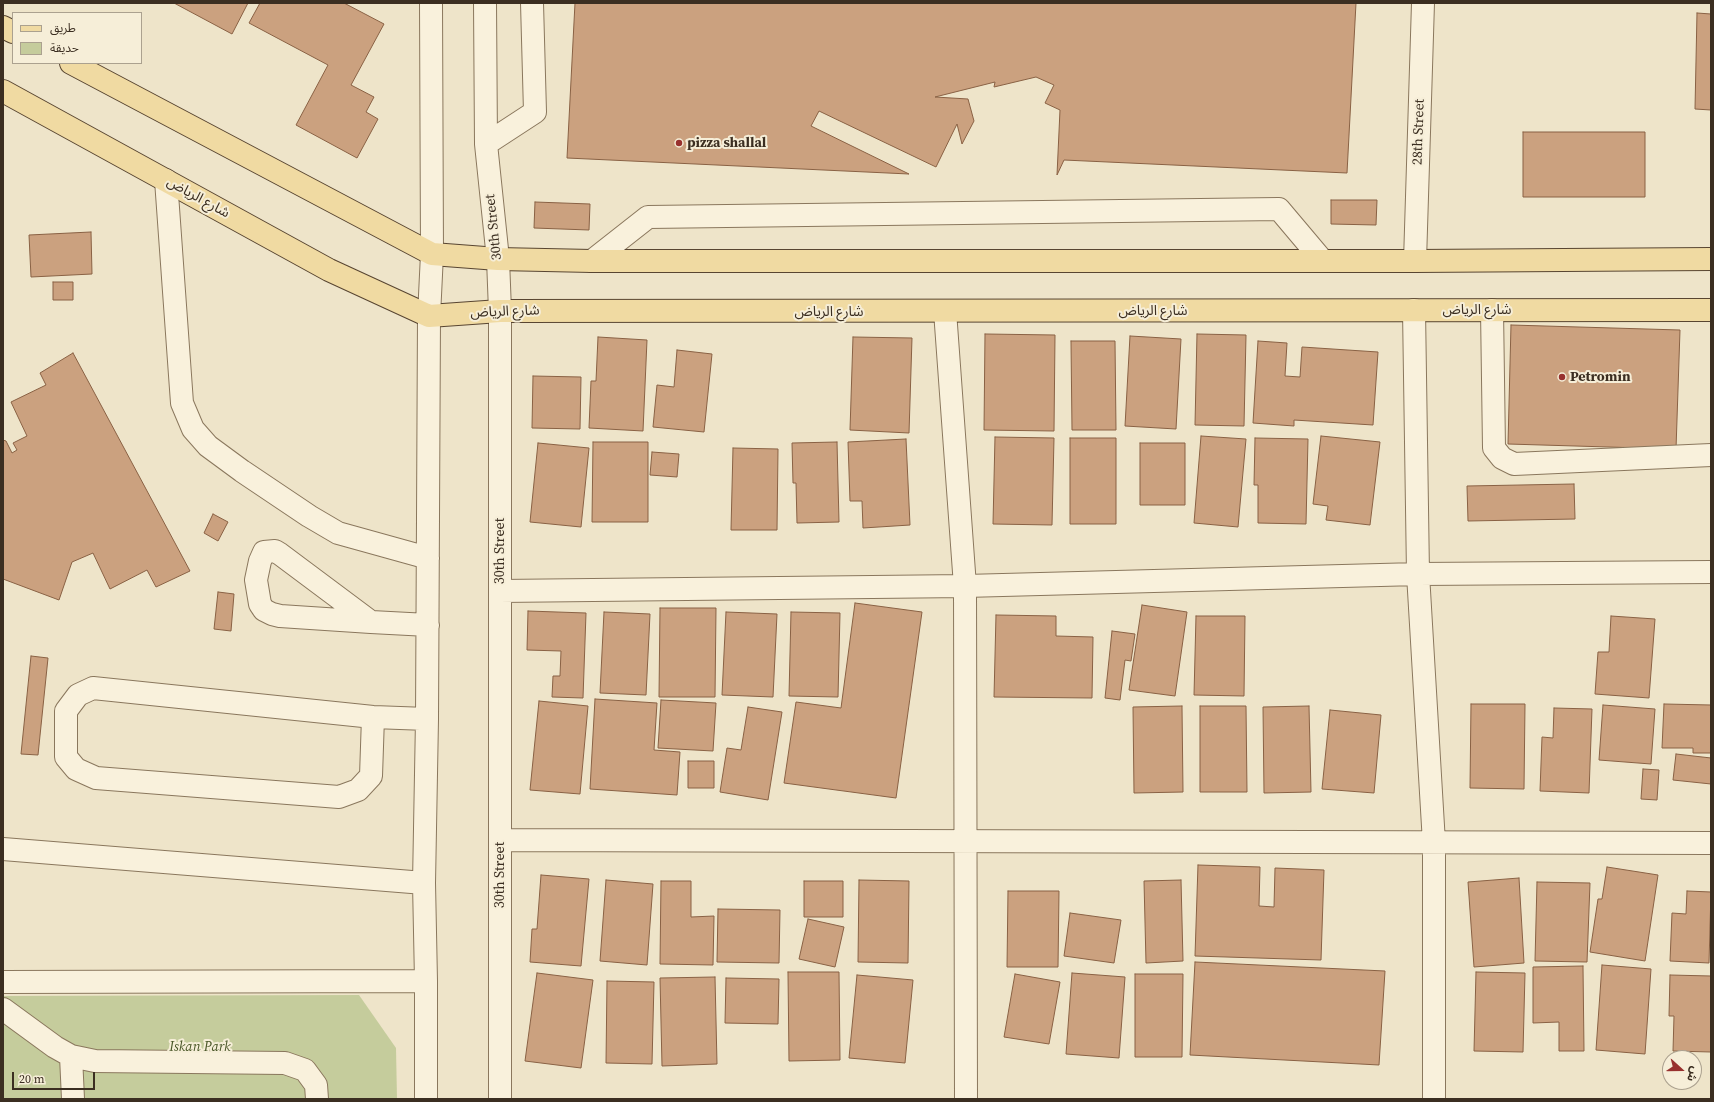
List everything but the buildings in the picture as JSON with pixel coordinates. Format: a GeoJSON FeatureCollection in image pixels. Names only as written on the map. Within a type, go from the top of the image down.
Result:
{"type":"FeatureCollection","features":[{"type":"Feature","properties":{"kind":"main road"},"geometry":{"type":"LineString","coordinates":[[3,27],[12,32]]}},
{"type":"Feature","properties":{"kind":"main road"},"geometry":{"type":"LineString","coordinates":[[73,64],[432,254],[498,259],[592,261],[1415,261],[1711,259]]}},
{"type":"Feature","properties":{"kind":"main road","name":"شارع الرياض"},"geometry":{"type":"LineString","coordinates":[[3,91],[329,270],[429,316],[500,311],[1711,310]]}},
{"type":"Feature","properties":{"kind":"street"},"geometry":{"type":"LineString","coordinates":[[426,1099],[424,883],[428,625],[429,316],[432,254],[431,3]]}},
{"type":"Feature","properties":{"kind":"street","name":"30th Street"},"geometry":{"type":"LineString","coordinates":[[485,3],[486,144],[498,259],[500,311],[500,1099]]}},
{"type":"Feature","properties":{"kind":"street"},"geometry":{"type":"LineString","coordinates":[[486,144],[535,112],[532,3]]}},
{"type":"Feature","properties":{"kind":"street","name":"28th Street"},"geometry":{"type":"LineString","coordinates":[[1415,261],[1423,3]]}},
{"type":"Feature","properties":{"kind":"street"},"geometry":{"type":"LineString","coordinates":[[166,180],[182,403],[193,429],[208,446],[242,471],[309,516],[338,533],[428,558]]}},
{"type":"Feature","properties":{"kind":"street"},"geometry":{"type":"LineString","coordinates":[[592,261],[648,217],[1279,210],[1322,260]]}},
{"type":"Feature","properties":{"kind":"street"},"geometry":{"type":"LineString","coordinates":[[1414,310],[1418,574],[1434,843],[1434,1099]]}},
{"type":"Feature","properties":{"kind":"street"},"geometry":{"type":"LineString","coordinates":[[1492,310],[1494,448],[1502,458],[1514,464],[1711,455]]}},
{"type":"Feature","properties":{"kind":"street"},"geometry":{"type":"LineString","coordinates":[[945,311],[965,586],[966,1099]]}},
{"type":"Feature","properties":{"kind":"street"},"geometry":{"type":"LineString","coordinates":[[371,622],[280,554],[275,551],[264,552],[260,561],[256,580],[260,604],[264,610],[280,616],[371,622],[428,625]]}},
{"type":"Feature","properties":{"kind":"street"},"geometry":{"type":"LineString","coordinates":[[500,591],[965,586],[1418,574],[1711,572]]}},
{"type":"Feature","properties":{"kind":"street"},"geometry":{"type":"LineString","coordinates":[[373,717],[371,776],[358,790],[339,797],[96,778],[76,769],[66,757],[66,711],[78,695],[93,688],[373,717],[427,719]]}},
{"type":"Feature","properties":{"kind":"street"},"geometry":{"type":"LineString","coordinates":[[500,840],[1711,844]]}},
{"type":"Feature","properties":{"kind":"street"},"geometry":{"type":"LineString","coordinates":[[3,849],[424,883]]}},
{"type":"Feature","properties":{"kind":"street"},"geometry":{"type":"LineString","coordinates":[[3,982],[426,981]]}},
{"type":"Feature","properties":{"kind":"street"},"geometry":{"type":"LineString","coordinates":[[3,1009],[55,1047],[71,1056],[95,1061],[285,1063],[305,1070],[316,1085],[317,1099]]}},
{"type":"Feature","properties":{"kind":"street"},"geometry":{"type":"LineString","coordinates":[[71,1056],[73,1099]]}},
{"type":"Feature","properties":{"kind":"green space","name":"Iskan Park"},"geometry":{"type":"Polygon","coordinates":[[[359,995],[396,1048],[397,1099],[3,1099],[3,996],[359,995]]]}},
{"type":"Feature","properties":{"kind":"place","name":"pizza shallal"},"geometry":{"type":"Point","coordinates":[679,143]}},
{"type":"Feature","properties":{"kind":"place","name":"Petromin"},"geometry":{"type":"Point","coordinates":[1562,377]}}]}
